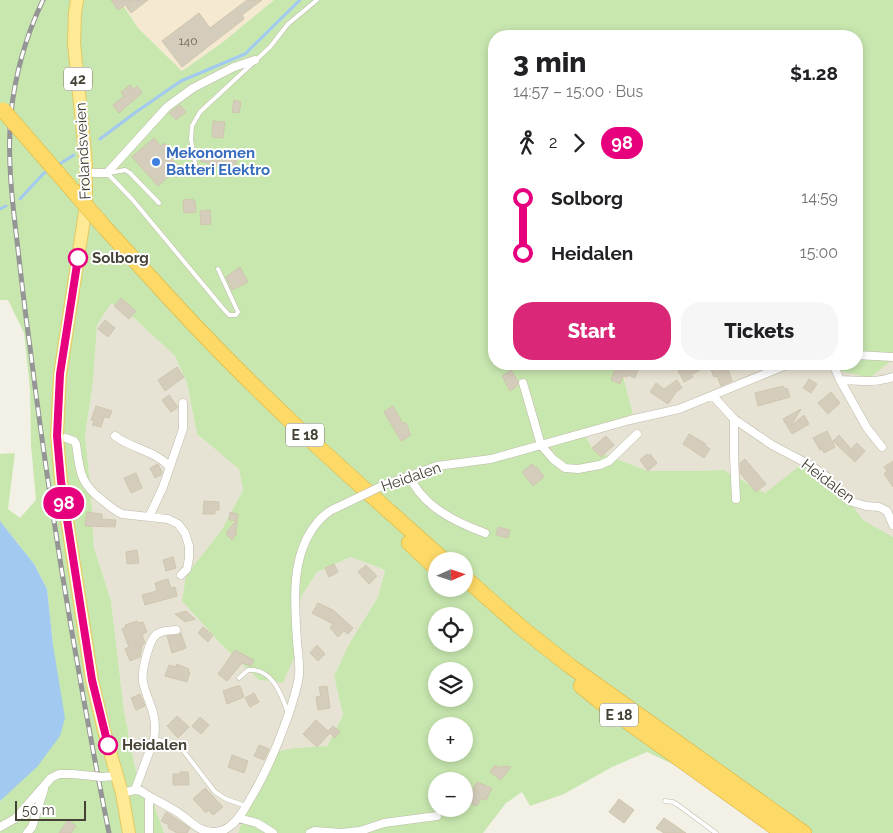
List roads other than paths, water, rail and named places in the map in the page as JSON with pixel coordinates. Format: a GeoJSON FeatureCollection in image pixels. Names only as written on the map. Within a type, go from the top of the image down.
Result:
{"type":"FeatureCollection","features":[{"type":"Feature","properties":{"kind":"highway","name":"E 18"},"geometry":{"type":"LineString","coordinates":[[1,113],[105,238],[170,304],[334,462],[435,552]]}},
{"type":"Feature","properties":{"kind":"highway","name":"E 18"},"geometry":{"type":"LineString","coordinates":[[170,304],[231,374],[334,475],[428,561]]}},
{"type":"Feature","properties":{"kind":"highway","name":"E 18"},"geometry":{"type":"LineString","coordinates":[[473,585],[570,666],[804,833]]}},
{"type":"Feature","properties":{"kind":"highway","name":"E 18"},"geometry":{"type":"LineString","coordinates":[[472,598],[607,707],[783,833]]}},
{"type":"Feature","properties":{"kind":"main road","name":"Frolandsveien"},"geometry":{"type":"LineString","coordinates":[[77,0],[74,43],[87,173],[86,206],[60,374],[57,436],[61,481],[92,680],[122,793],[128,833]]}},
{"type":"Feature","properties":{"kind":"street"},"geometry":{"type":"LineString","coordinates":[[87,173],[107,173],[167,107],[193,88],[234,67],[255,60]]}},
{"type":"Feature","properties":{"kind":"street"},"geometry":{"type":"LineString","coordinates":[[863,355],[893,357]]}},
{"type":"Feature","properties":{"kind":"street","name":"Heidalen"},"geometry":{"type":"LineString","coordinates":[[135,790],[141,791],[175,810],[206,832],[222,831],[230,827],[238,818],[272,758],[282,736],[296,692],[299,674],[295,585],[302,549],[307,537],[320,518],[331,509],[384,484],[437,466],[491,459],[630,420],[679,410],[772,370]]}},
{"type":"Feature","properties":{"kind":"street"},"geometry":{"type":"LineString","coordinates":[[836,370],[867,428],[882,447]]}},
{"type":"Feature","properties":{"kind":"street"},"geometry":{"type":"LineString","coordinates":[[840,380],[866,381],[883,380],[893,377]]}},
{"type":"Feature","properties":{"kind":"street"},"geometry":{"type":"LineString","coordinates":[[523,382],[541,445],[553,459],[565,468],[593,467],[609,461],[638,434]]}},
{"type":"Feature","properties":{"kind":"street","name":"Heidalen"},"geometry":{"type":"LineString","coordinates":[[713,396],[734,419],[772,445],[810,465],[850,501],[866,506],[879,507],[887,511],[893,525]]}},
{"type":"Feature","properties":{"kind":"street"},"geometry":{"type":"LineString","coordinates":[[149,517],[170,467],[183,429],[183,403]]}},
{"type":"Feature","properties":{"kind":"street"},"geometry":{"type":"LineString","coordinates":[[734,419],[736,499]]}},
{"type":"Feature","properties":{"kind":"street"},"geometry":{"type":"LineString","coordinates":[[115,436],[121,441],[162,460],[170,467]]}},
{"type":"Feature","properties":{"kind":"street"},"geometry":{"type":"LineString","coordinates":[[66,438],[74,441],[76,444],[81,471],[87,486],[116,511],[122,514],[174,521],[185,533],[190,558],[181,575]]}},
{"type":"Feature","properties":{"kind":"street"},"geometry":{"type":"LineString","coordinates":[[409,475],[418,492],[427,502],[450,518],[485,532]]}},
{"type":"Feature","properties":{"kind":"street"},"geometry":{"type":"LineString","coordinates":[[122,793],[135,790],[154,739],[155,717],[143,683],[144,666],[154,636],[159,632],[176,630]]}},
{"type":"Feature","properties":{"kind":"street"},"geometry":{"type":"LineString","coordinates":[[0,827],[16,818],[46,782],[59,774],[117,776]]}},
{"type":"Feature","properties":{"kind":"street"},"geometry":{"type":"LineString","coordinates":[[27,833],[32,827],[46,782]]}},
{"type":"Feature","properties":{"kind":"street"},"geometry":{"type":"LineString","coordinates":[[149,833],[149,800],[151,798]]}},
{"type":"Feature","properties":{"kind":"street"},"geometry":{"type":"LineString","coordinates":[[310,833],[315,831],[360,832],[384,823],[429,817]]}},
{"type":"Feature","properties":{"kind":"street"},"geometry":{"type":"LineString","coordinates":[[238,818],[257,823],[273,833]]}},
{"type":"Feature","properties":{"kind":"lane"},"geometry":{"type":"LineString","coordinates":[[197,175],[191,139],[192,126],[200,112],[277,39],[288,24],[317,0]]}},
{"type":"Feature","properties":{"kind":"lane"},"geometry":{"type":"LineString","coordinates":[[107,173],[125,170],[160,203]]}},
{"type":"Feature","properties":{"kind":"lane"},"geometry":{"type":"LineString","coordinates":[[107,173],[132,199],[229,315],[236,315],[238,312],[218,269]]}},
{"type":"Feature","properties":{"kind":"lane"},"geometry":{"type":"LineString","coordinates":[[239,678],[248,670],[262,671],[268,675],[282,697],[288,715]]}},
{"type":"Feature","properties":{"kind":"lane"},"geometry":{"type":"LineString","coordinates":[[154,739],[167,742],[182,749],[215,792],[226,799],[246,806]]}},
{"type":"Feature","properties":{"kind":"lane"},"geometry":{"type":"LineString","coordinates":[[665,801],[678,805],[716,833]]}},
{"type":"Feature","properties":{"kind":"water"},"geometry":{"type":"Polygon","coordinates":[[[0,521],[34,564],[47,589],[53,645],[65,718],[60,736],[37,767],[0,801],[0,521]]]}},
{"type":"Feature","properties":{"kind":"waterway"},"geometry":{"type":"LineString","coordinates":[[100,139],[181,81],[245,54],[300,0]]}},
{"type":"Feature","properties":{"kind":"waterway"},"geometry":{"type":"LineString","coordinates":[[58,165],[74,155]]}},
{"type":"Feature","properties":{"kind":"waterway"},"geometry":{"type":"LineString","coordinates":[[20,199],[43,174],[50,170]]}},
{"type":"Feature","properties":{"kind":"waterway"},"geometry":{"type":"LineString","coordinates":[[0,209],[6,206]]}},
{"type":"Feature","properties":{"kind":"railway"},"geometry":{"type":"LineString","coordinates":[[43,0],[31,27],[15,84],[11,114],[10,146],[12,194],[26,321],[55,530],[75,651],[109,833]]}},
{"type":"Feature","properties":{"kind":"place","name":"Mekonomen Batteri Elektro"},"geometry":{"type":"Point","coordinates":[156,162]}},
{"type":"Feature","properties":{"kind":"place","name":"Solborg"},"geometry":{"type":"Point","coordinates":[78,258]}},
{"type":"Feature","properties":{"kind":"place","name":"Heidalen"},"geometry":{"type":"Point","coordinates":[108,745]}}]}
